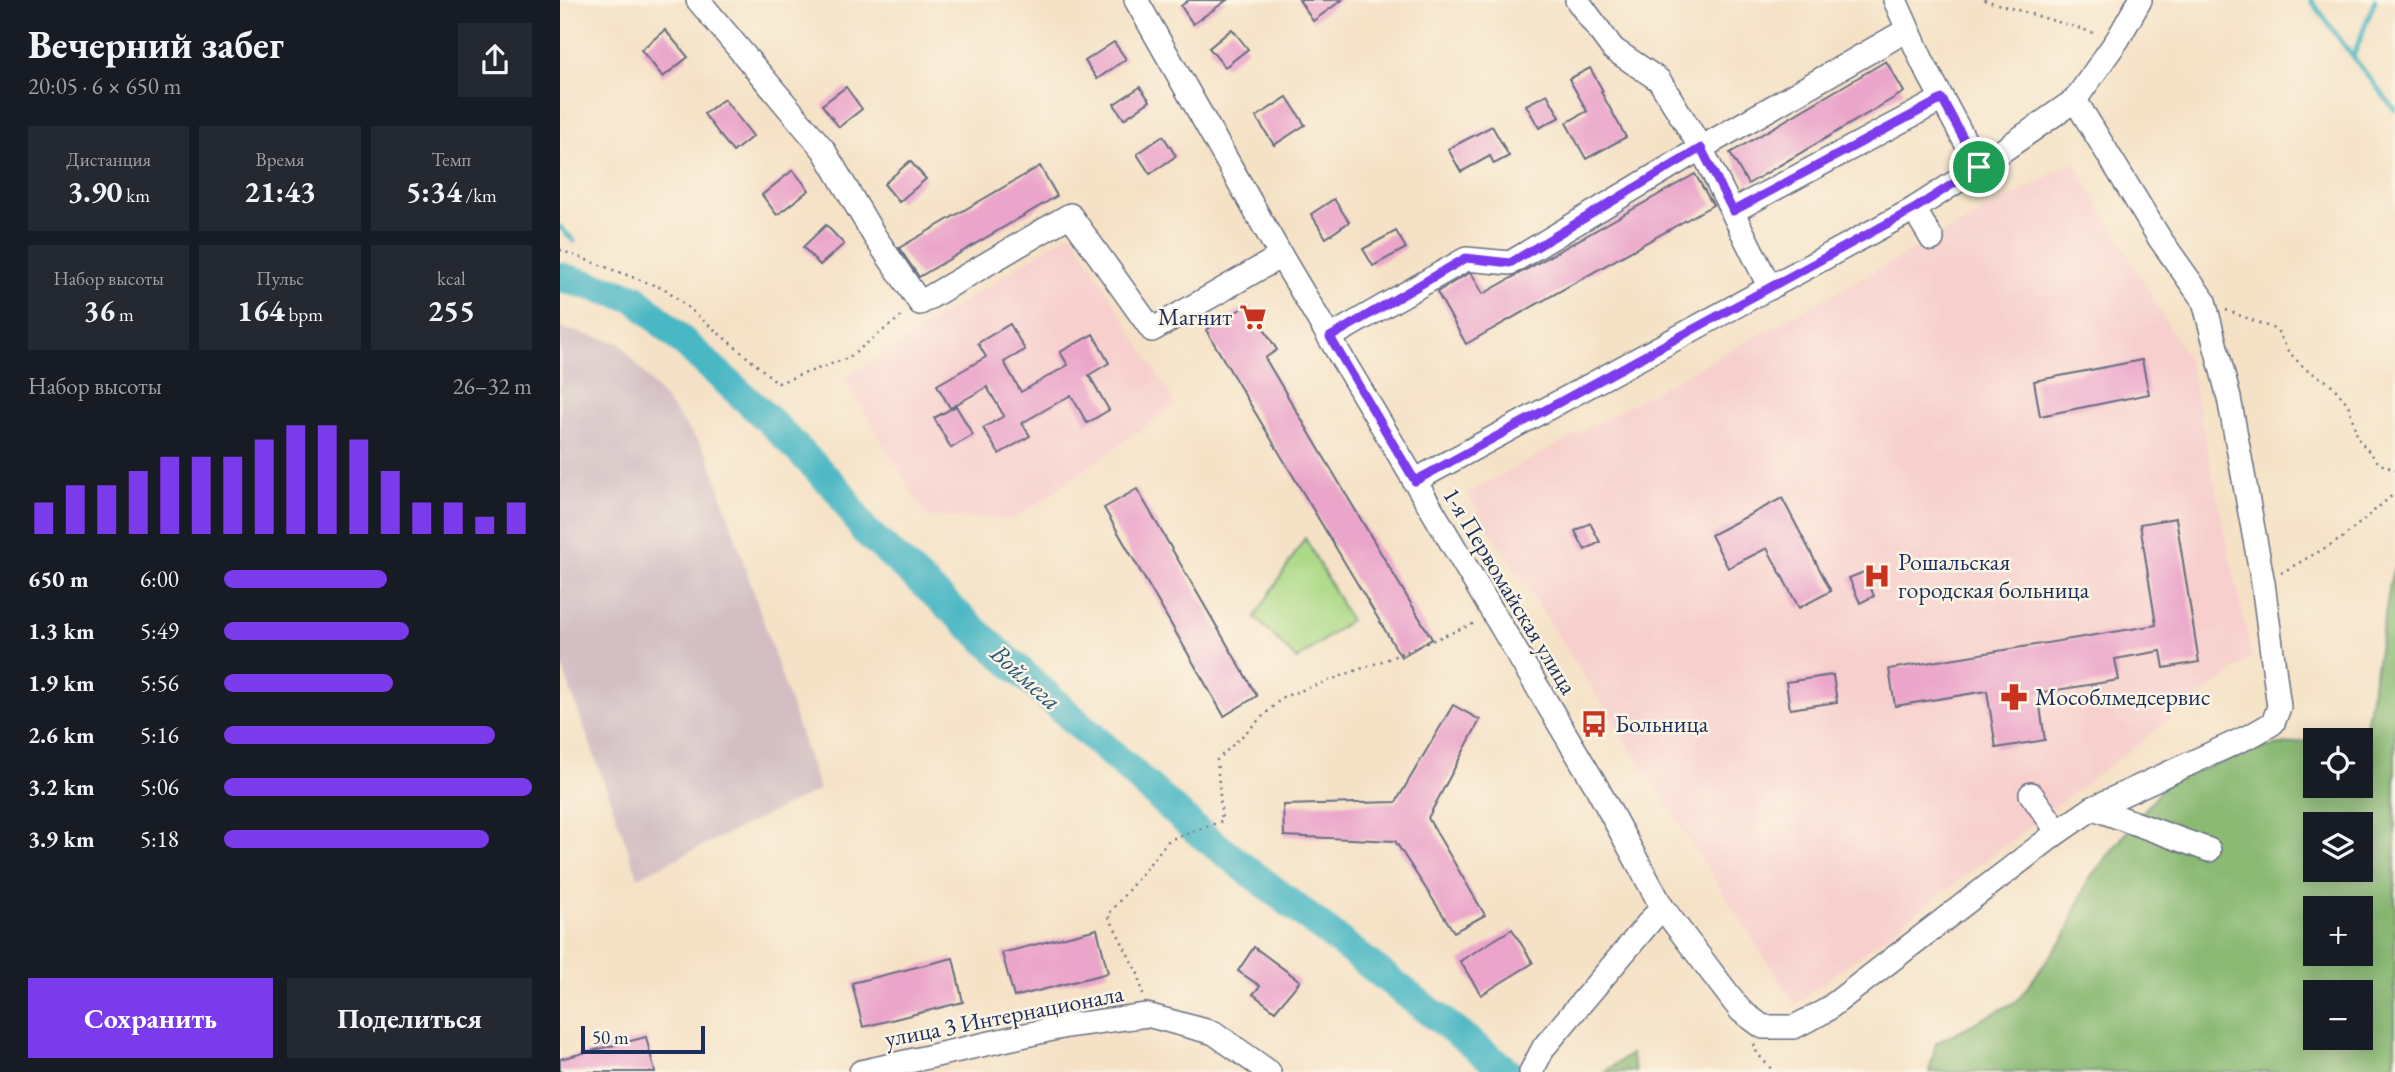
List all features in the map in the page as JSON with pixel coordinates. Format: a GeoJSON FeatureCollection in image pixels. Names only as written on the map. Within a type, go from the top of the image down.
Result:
{"type":"FeatureCollection","features":[{"type":"Feature","properties":{"kind":"street"},"geometry":{"type":"LineString","coordinates":[[698,0],[822,149],[919,303],[1070,215],[1152,330],[1281,256]]}},
{"type":"Feature","properties":{"kind":"street","name":"1-я Первомайская улица"},"geometry":{"type":"LineString","coordinates":[[1136,0],[1281,256],[1595,785],[1662,907],[1741,1011],[1763,1027],[1794,1027],[1825,1011],[2093,808],[2273,723],[2279,707],[2263,583],[2230,398],[2204,301]]}},
{"type":"Feature","properties":{"kind":"street"},"geometry":{"type":"LineString","coordinates":[[1577,0],[1613,49],[1658,80],[1701,148],[1770,288]]}},
{"type":"Feature","properties":{"kind":"street"},"geometry":{"type":"LineString","coordinates":[[1895,0],[1907,30],[1979,167]]}},
{"type":"Feature","properties":{"kind":"street"},"geometry":{"type":"LineString","coordinates":[[1415,481],[1914,209],[1979,167],[2075,100],[2118,39],[2140,0]]}},
{"type":"Feature","properties":{"kind":"street"},"geometry":{"type":"LineString","coordinates":[[1330,337],[1466,258],[1510,263],[1701,148],[1907,30]]}},
{"type":"Feature","properties":{"kind":"street"},"geometry":{"type":"LineString","coordinates":[[1733,211],[1942,99]]}},
{"type":"Feature","properties":{"kind":"street"},"geometry":{"type":"LineString","coordinates":[[2075,100],[2160,239],[2204,301]]}},
{"type":"Feature","properties":{"kind":"street"},"geometry":{"type":"LineString","coordinates":[[1914,209],[1933,239]]}},
{"type":"Feature","properties":{"kind":"street"},"geometry":{"type":"LineString","coordinates":[[2031,794],[2058,832]]}},
{"type":"Feature","properties":{"kind":"street"},"geometry":{"type":"LineString","coordinates":[[2093,808],[2209,850]]}},
{"type":"Feature","properties":{"kind":"street"},"geometry":{"type":"LineString","coordinates":[[1531,1072],[1544,1046],[1662,907]]}},
{"type":"Feature","properties":{"kind":"street","name":"улица 3 Интернационала"},"geometry":{"type":"LineString","coordinates":[[861,1072],[1066,1026],[1146,1015],[1214,1033],[1269,1072]]}},
{"type":"Feature","properties":{"kind":"path"},"geometry":{"type":"LineString","coordinates":[[1984,0],[2118,39]]}},
{"type":"Feature","properties":{"kind":"path"},"geometry":{"type":"LineString","coordinates":[[560,250],[667,290],[778,383],[848,358],[919,303]]}},
{"type":"Feature","properties":{"kind":"path"},"geometry":{"type":"LineString","coordinates":[[2204,301],[2277,330],[2288,351],[2305,369],[2330,383],[2348,404],[2358,439],[2380,464],[2395,470]]}},
{"type":"Feature","properties":{"kind":"path"},"geometry":{"type":"LineString","coordinates":[[2263,583],[2341,539],[2395,493]]}},
{"type":"Feature","properties":{"kind":"path"},"geometry":{"type":"LineString","coordinates":[[1146,1015],[1139,976],[1108,915],[1169,840],[1222,821],[1217,760],[1283,697],[1388,659],[1494,615]]}},
{"type":"Feature","properties":{"kind":"shaded area","name":"Рошальская городская больница"},"geometry":{"type":"Polygon","coordinates":[[[2074,162],[2188,359],[2252,657],[1795,1005],[1467,494],[2074,162]]]}},
{"type":"Feature","properties":{"kind":"shaded area"},"geometry":{"type":"Polygon","coordinates":[[[1072,232],[1176,405],[1013,520],[927,517],[844,378],[1072,232]]]}},
{"type":"Feature","properties":{"kind":"shaded area"},"geometry":{"type":"Polygon","coordinates":[[[560,328],[620,343],[708,454],[819,790],[638,877],[560,661],[560,328]]]}},
{"type":"Feature","properties":{"kind":"green space"},"geometry":{"type":"Polygon","coordinates":[[[1305,538],[1350,620],[1297,660],[1255,617],[1305,538]]]}},
{"type":"Feature","properties":{"kind":"green space"},"geometry":{"type":"Polygon","coordinates":[[[2395,568],[2395,1072],[1929,1072],[1936,1043],[2017,1001],[2066,935],[2088,880],[2167,782],[2262,748],[2303,742],[2303,798],[2373,798],[2373,728],[2366,728],[2395,568]]]}},
{"type":"Feature","properties":{"kind":"green space"},"geometry":{"type":"Polygon","coordinates":[[[1631,1054],[1636,1072],[1604,1072],[1631,1054]]]}},
{"type":"Feature","properties":{"kind":"building"},"geometry":{"type":"Polygon","coordinates":[[[1189,0],[1227,0],[1193,24],[1181,6],[1189,0]]]}},
{"type":"Feature","properties":{"kind":"building"},"geometry":{"type":"Polygon","coordinates":[[[1299,0],[1342,0],[1313,21],[1299,0]]]}},
{"type":"Feature","properties":{"kind":"building"},"geometry":{"type":"Polygon","coordinates":[[[1232,29],[1248,49],[1225,67],[1209,48],[1232,29]]]}},
{"type":"Feature","properties":{"kind":"building"},"geometry":{"type":"Polygon","coordinates":[[[665,30],[688,57],[663,77],[641,50],[665,30]]]}},
{"type":"Feature","properties":{"kind":"building"},"geometry":{"type":"Polygon","coordinates":[[[1114,42],[1126,59],[1097,79],[1085,61],[1114,42]]]}},
{"type":"Feature","properties":{"kind":"building"},"geometry":{"type":"Polygon","coordinates":[[[1886,61],[1904,92],[1748,184],[1730,153],[1886,61]]]}},
{"type":"Feature","properties":{"kind":"building"},"geometry":{"type":"Polygon","coordinates":[[[1590,68],[1626,137],[1586,159],[1566,123],[1587,111],[1569,79],[1590,68]]]}},
{"type":"Feature","properties":{"kind":"building"},"geometry":{"type":"Polygon","coordinates":[[[846,87],[862,109],[839,127],[822,105],[846,87]]]}},
{"type":"Feature","properties":{"kind":"building"},"geometry":{"type":"Polygon","coordinates":[[[1140,87],[1150,101],[1124,119],[1114,104],[1140,87]]]}},
{"type":"Feature","properties":{"kind":"building"},"geometry":{"type":"Polygon","coordinates":[[[1547,94],[1560,117],[1539,128],[1526,105],[1547,94]]]}},
{"type":"Feature","properties":{"kind":"building"},"geometry":{"type":"Polygon","coordinates":[[[1287,97],[1305,125],[1274,145],[1256,117],[1287,97]]]}},
{"type":"Feature","properties":{"kind":"building"},"geometry":{"type":"Polygon","coordinates":[[[724,99],[753,136],[733,152],[704,114],[724,99]]]}},
{"type":"Feature","properties":{"kind":"building"},"geometry":{"type":"Polygon","coordinates":[[[1492,126],[1509,156],[1494,164],[1490,156],[1461,172],[1448,149],[1492,126]]]}},
{"type":"Feature","properties":{"kind":"building"},"geometry":{"type":"Polygon","coordinates":[[[1163,136],[1176,156],[1150,174],[1137,154],[1163,136]]]}},
{"type":"Feature","properties":{"kind":"building"},"geometry":{"type":"Polygon","coordinates":[[[910,161],[926,179],[899,202],[884,184],[910,161]]]}},
{"type":"Feature","properties":{"kind":"building"},"geometry":{"type":"Polygon","coordinates":[[[1040,166],[1057,196],[919,277],[899,248],[1040,166]]]}},
{"type":"Feature","properties":{"kind":"building"},"geometry":{"type":"Polygon","coordinates":[[[793,170],[809,190],[777,215],[762,195],[793,170]]]}},
{"type":"Feature","properties":{"kind":"building"},"geometry":{"type":"Polygon","coordinates":[[[1695,174],[1713,205],[1466,344],[1437,292],[1469,273],[1483,294],[1695,174]]]}},
{"type":"Feature","properties":{"kind":"building"},"geometry":{"type":"Polygon","coordinates":[[[1334,199],[1349,222],[1326,238],[1311,214],[1334,199]]]}},
{"type":"Feature","properties":{"kind":"building"},"geometry":{"type":"Polygon","coordinates":[[[826,225],[844,244],[820,265],[803,247],[826,225]]]}},
{"type":"Feature","properties":{"kind":"building"},"geometry":{"type":"Polygon","coordinates":[[[1396,231],[1406,248],[1373,266],[1363,249],[1396,231]]]}},
{"type":"Feature","properties":{"kind":"building"},"geometry":{"type":"Polygon","coordinates":[[[1249,304],[1277,350],[1265,358],[1432,639],[1401,657],[1206,330],[1249,304]]]}},
{"type":"Feature","properties":{"kind":"building"},"geometry":{"type":"Polygon","coordinates":[[[1010,324],[1025,350],[1004,362],[1021,392],[1068,365],[1060,352],[1093,334],[1109,363],[1089,375],[1109,410],[1087,423],[1071,395],[1022,423],[1030,436],[999,454],[983,428],[1004,416],[987,387],[950,408],[937,385],[986,357],[978,343],[1010,324]]]}},
{"type":"Feature","properties":{"kind":"building"},"geometry":{"type":"Polygon","coordinates":[[[2142,360],[2149,394],[2040,416],[2034,381],[2142,360]]]}},
{"type":"Feature","properties":{"kind":"building"},"geometry":{"type":"Polygon","coordinates":[[[956,406],[973,435],[951,448],[934,418],[956,406]]]}},
{"type":"Feature","properties":{"kind":"building"},"geometry":{"type":"Polygon","coordinates":[[[1137,489],[1257,696],[1224,716],[1104,508],[1137,489]]]}},
{"type":"Feature","properties":{"kind":"building"},"geometry":{"type":"Polygon","coordinates":[[[1782,498],[1831,591],[1799,608],[1767,548],[1728,568],[1711,535],[1782,498]]]}},
{"type":"Feature","properties":{"kind":"building"},"geometry":{"type":"Polygon","coordinates":[[[2176,518],[2199,662],[2164,668],[2161,651],[2115,659],[2119,680],[2038,693],[2045,740],[1996,748],[1987,691],[1895,706],[1889,669],[2156,625],[2140,524],[2176,518]]]}},
{"type":"Feature","properties":{"kind":"building"},"geometry":{"type":"Polygon","coordinates":[[[1590,523],[1600,542],[1585,550],[1575,531],[1590,523]]]}},
{"type":"Feature","properties":{"kind":"building"},"geometry":{"type":"Polygon","coordinates":[[[1864,572],[1874,596],[1860,603],[1849,578],[1864,572]]]}},
{"type":"Feature","properties":{"kind":"building"},"geometry":{"type":"Polygon","coordinates":[[[1833,675],[1837,702],[1790,709],[1786,682],[1833,675]]]}},
{"type":"Feature","properties":{"kind":"building"},"geometry":{"type":"Polygon","coordinates":[[[1453,705],[1480,720],[1428,818],[1485,915],[1454,932],[1395,841],[1284,836],[1283,805],[1396,802],[1453,705]]]}},
{"type":"Feature","properties":{"kind":"building"},"geometry":{"type":"Polygon","coordinates":[[[1097,929],[1108,973],[1014,997],[1002,953],[1097,929]]]}},
{"type":"Feature","properties":{"kind":"building"},"geometry":{"type":"Polygon","coordinates":[[[1512,929],[1533,963],[1481,995],[1460,961],[1512,929]]]}},
{"type":"Feature","properties":{"kind":"building"},"geometry":{"type":"Polygon","coordinates":[[[1254,947],[1300,981],[1275,1011],[1253,994],[1260,986],[1238,971],[1254,947]]]}},
{"type":"Feature","properties":{"kind":"building"},"geometry":{"type":"Polygon","coordinates":[[[953,958],[963,1002],[863,1027],[852,983],[953,958]]]}},
{"type":"Feature","properties":{"kind":"building"},"geometry":{"type":"Polygon","coordinates":[[[646,1037],[655,1072],[560,1072],[560,1059],[646,1037]]]}},
{"type":"Feature","properties":{"kind":"waterway"},"geometry":{"type":"LineString","coordinates":[[2311,0],[2353,57]]}},
{"type":"Feature","properties":{"kind":"waterway"},"geometry":{"type":"LineString","coordinates":[[2375,0],[2353,57],[2395,110]]}},
{"type":"Feature","properties":{"kind":"waterway"},"geometry":{"type":"LineString","coordinates":[[560,227],[574,241]]}},
{"type":"Feature","properties":{"kind":"waterway","name":"Воймега"},"geometry":{"type":"LineString","coordinates":[[560,277],[635,298],[768,419],[839,491],[864,530],[1197,831],[1508,1072]]}},
{"type":"Feature","properties":{"kind":"place","name":"Магнит"},"geometry":{"type":"Point","coordinates":[1253,317]}},
{"type":"Feature","properties":{"kind":"place","name":"Рошальская городская больница"},"geometry":{"type":"Point","coordinates":[1877,576]}},
{"type":"Feature","properties":{"kind":"place","name":"Мособлмедсервис"},"geometry":{"type":"Point","coordinates":[2014,697]}},
{"type":"Feature","properties":{"kind":"place","name":"Больница"},"geometry":{"type":"Point","coordinates":[1594,724]}},
{"type":"Feature","properties":{"kind":"route"},"geometry":{"type":"LineString","coordinates":[[1942,99],[1979,167],[1914,209],[1415,481],[1330,337],[1466,258],[1510,263],[1701,148],[1733,211],[1942,99]]}}]}
